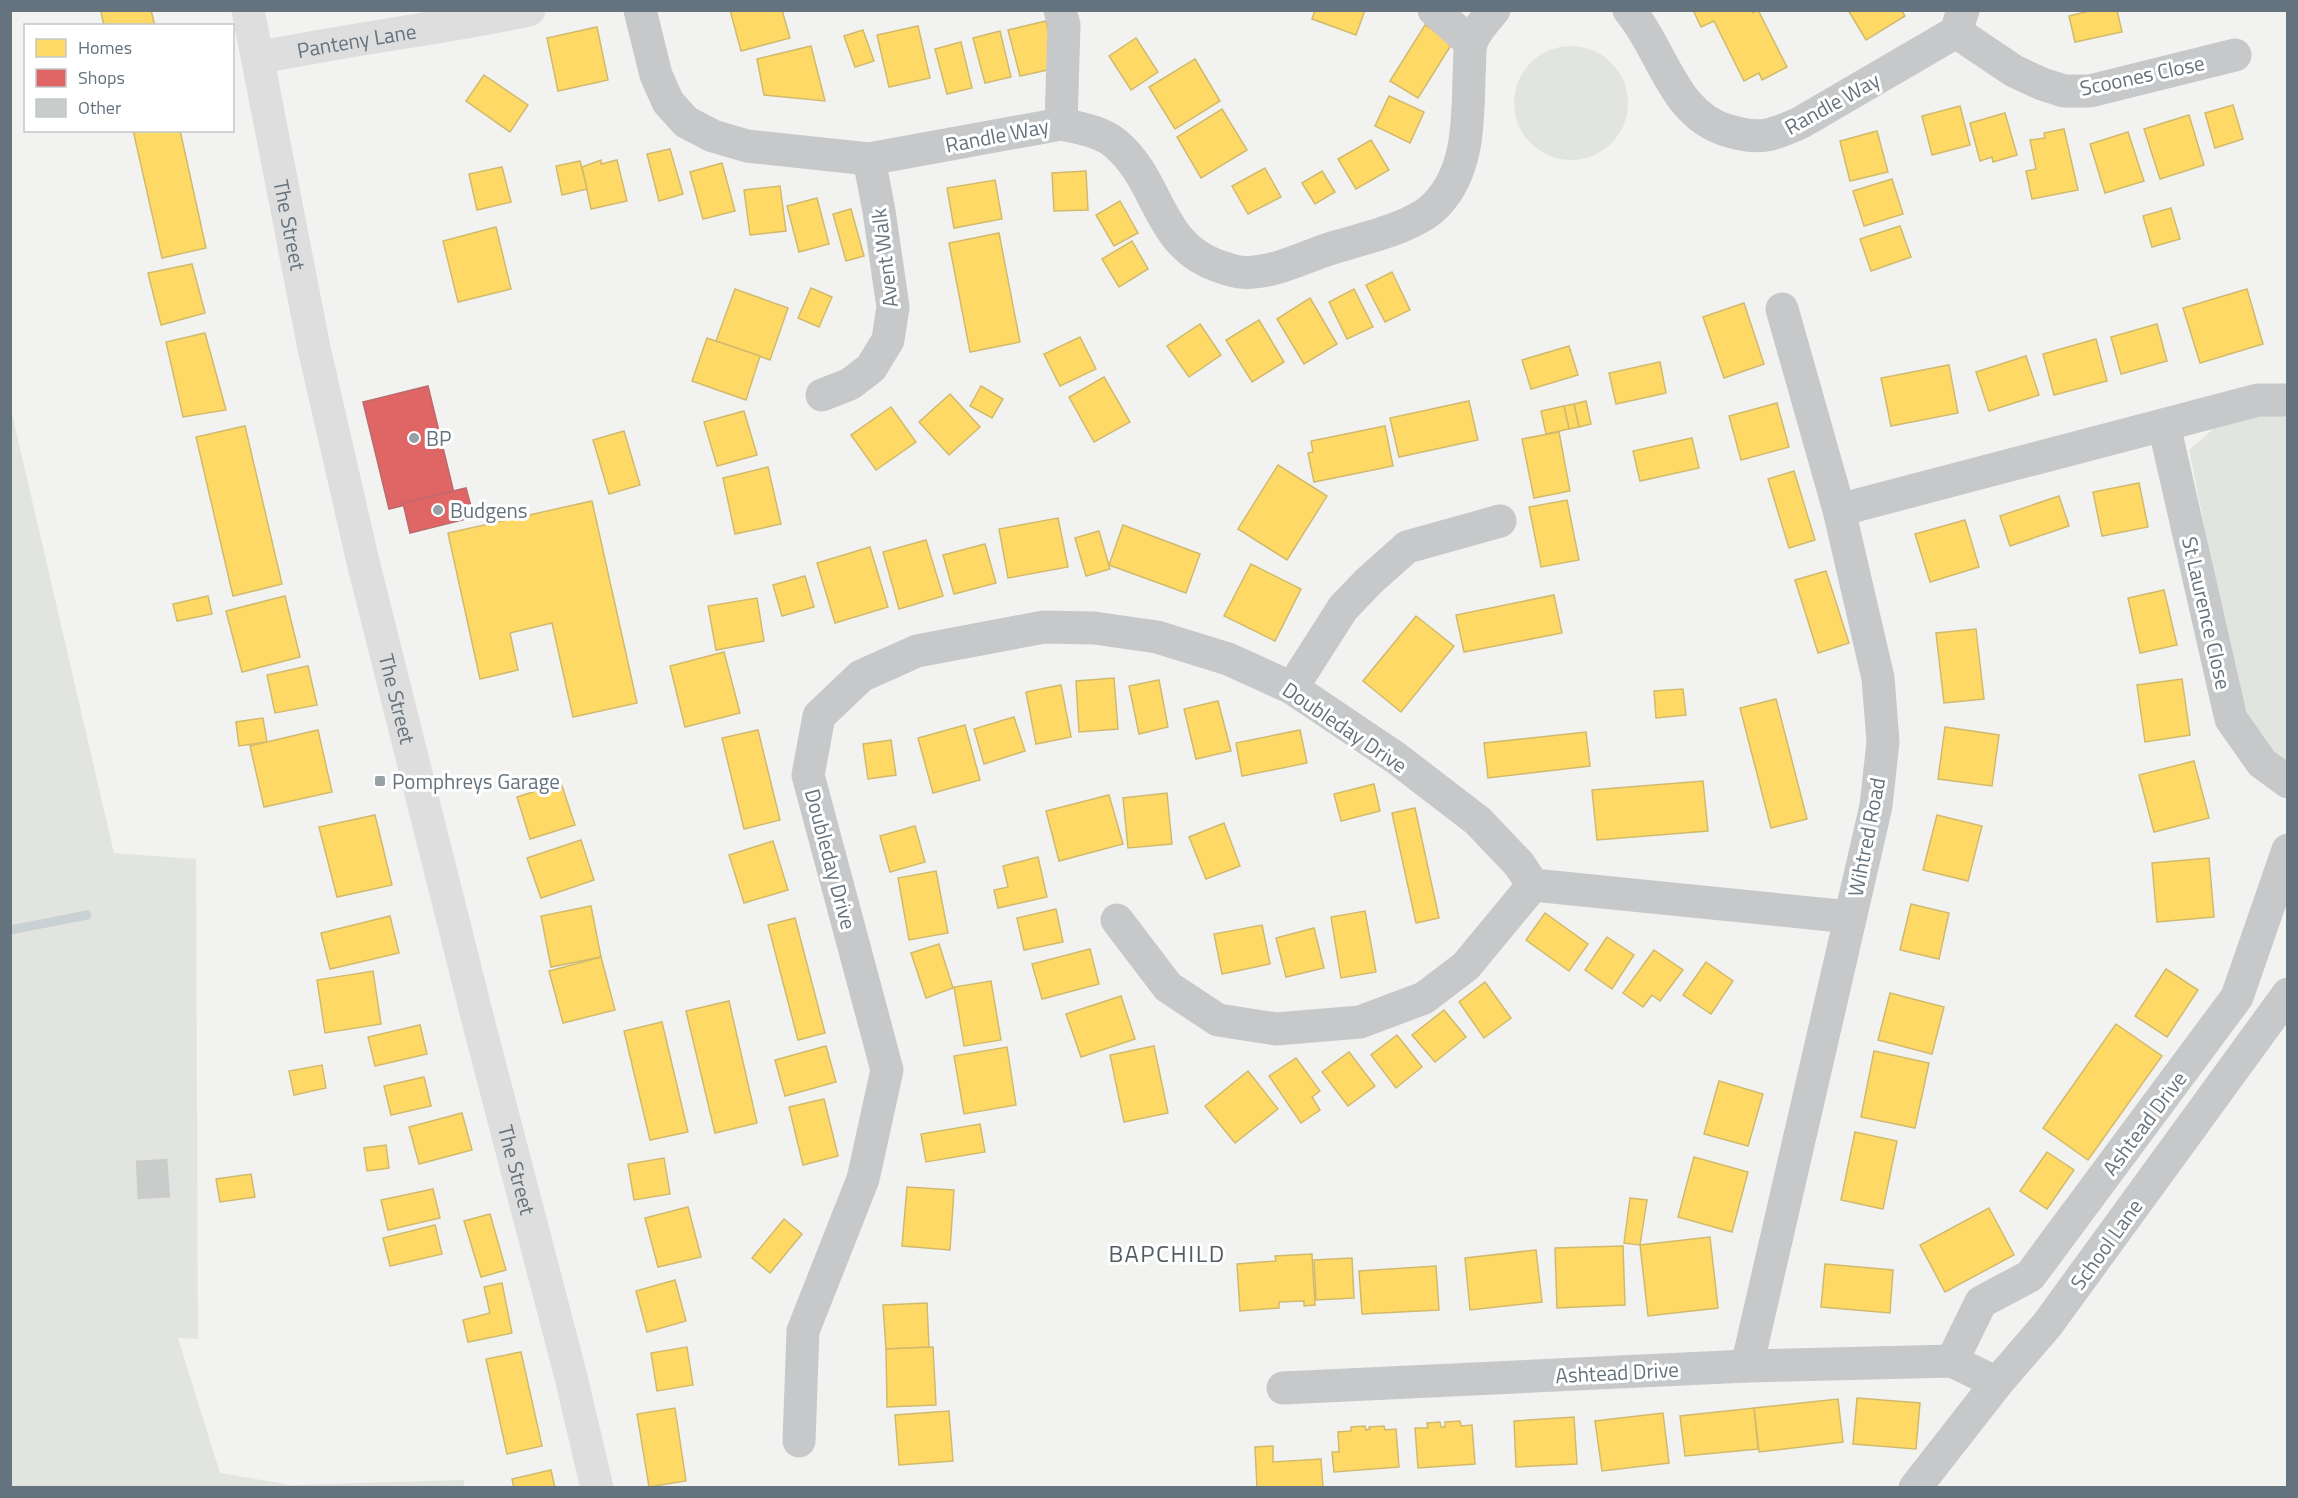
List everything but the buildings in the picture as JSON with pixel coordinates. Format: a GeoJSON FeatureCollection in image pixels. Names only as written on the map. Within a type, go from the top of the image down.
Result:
{"type":"FeatureCollection","features":[{"type":"Feature","properties":{"kind":"main road","name":"The Street"},"geometry":{"type":"LineString","coordinates":[[248,10],[314,348],[363,562],[480,1028],[571,1377],[597,1488]]}},
{"type":"Feature","properties":{"kind":"main road","name":"Panteny Lane"},"geometry":{"type":"LineString","coordinates":[[258,58],[330,43],[472,22],[529,10]]}},
{"type":"Feature","properties":{"kind":"street","name":"Randle Way"},"geometry":{"type":"LineString","coordinates":[[640,10],[656,75],[669,102],[686,122],[713,136],[747,146],[869,159],[1061,124],[1100,134],[1115,143],[1133,161],[1174,236],[1189,251],[1208,262],[1237,273],[1270,270],[1414,221],[1436,206],[1451,184],[1463,155],[1468,115],[1471,43]]}},
{"type":"Feature","properties":{"kind":"street"},"geometry":{"type":"LineString","coordinates":[[1060,10],[1064,25],[1061,124]]}},
{"type":"Feature","properties":{"kind":"street"},"geometry":{"type":"LineString","coordinates":[[1434,10],[1471,43],[1494,10]]}},
{"type":"Feature","properties":{"kind":"street","name":"Randle Way"},"geometry":{"type":"LineString","coordinates":[[1629,10],[1689,106],[1708,123],[1742,135],[1760,137],[1780,132],[1800,123],[1959,21]]}},
{"type":"Feature","properties":{"kind":"street","name":"Scoones Close"},"geometry":{"type":"LineString","coordinates":[[1959,21],[2014,71],[2064,91],[2090,91],[2235,55]]}},
{"type":"Feature","properties":{"kind":"street","name":"Avent Walk"},"geometry":{"type":"LineString","coordinates":[[822,395],[850,384],[871,368],[888,340],[892,307],[869,159]]}},
{"type":"Feature","properties":{"kind":"street","name":"Wihtred Road"},"geometry":{"type":"LineString","coordinates":[[1747,1366],[1876,806],[1883,742],[1878,678],[1839,510],[1782,309]]}},
{"type":"Feature","properties":{"kind":"street"},"geometry":{"type":"LineString","coordinates":[[1839,510],[2258,400],[2288,399]]}},
{"type":"Feature","properties":{"kind":"street","name":"St Laurence Close"},"geometry":{"type":"LineString","coordinates":[[2164,425],[2231,719],[2262,763],[2288,782]]}},
{"type":"Feature","properties":{"kind":"street"},"geometry":{"type":"LineString","coordinates":[[1292,688],[1343,608],[1369,580],[1407,547],[1500,521]]}},
{"type":"Feature","properties":{"kind":"street","name":"Doubleday Drive"},"geometry":{"type":"LineString","coordinates":[[799,1441],[803,1331],[863,1179],[887,1070],[808,775],[819,716],[861,676],[917,651],[1044,627],[1094,628],[1157,637],[1228,659],[1292,688],[1396,758],[1478,821],[1519,864],[1533,885]]}},
{"type":"Feature","properties":{"kind":"street","name":"Ashtead Drive"},"geometry":{"type":"LineString","coordinates":[[1952,1361],[1981,1302],[2030,1276],[2237,997],[2288,850]]}},
{"type":"Feature","properties":{"kind":"street"},"geometry":{"type":"LineString","coordinates":[[1117,920],[1168,987],[1218,1020],[1276,1029],[1360,1022],[1424,998],[1466,966],[1533,885],[1850,917]]}},
{"type":"Feature","properties":{"kind":"street","name":"School Lane"},"geometry":{"type":"LineString","coordinates":[[1915,1488],[1997,1383],[2046,1325],[2288,994]]}},
{"type":"Feature","properties":{"kind":"street","name":"Ashtead Drive"},"geometry":{"type":"LineString","coordinates":[[1283,1388],[1747,1366],[1952,1361],[1997,1383]]}},
{"type":"Feature","properties":{"kind":"shaded area"},"geometry":{"type":"Polygon","coordinates":[[[1571,46],[1593,51],[1611,63],[1623,81],[1628,103],[1623,125],[1611,143],[1593,155],[1571,160],[1549,155],[1531,143],[1519,125],[1514,103],[1519,81],[1531,63],[1549,51],[1571,46]]]}},
{"type":"Feature","properties":{"kind":"shaded area"},"geometry":{"type":"Polygon","coordinates":[[[10,405],[114,853],[196,859],[198,1339],[178,1338],[220,1473],[291,1485],[464,1480],[464,1487],[11,1487],[10,405]]]}},
{"type":"Feature","properties":{"kind":"shaded area"},"geometry":{"type":"Polygon","coordinates":[[[2277,413],[2287,415],[2287,764],[2272,752],[2242,713],[2189,450],[2219,424],[2277,413]]]}},
{"type":"Feature","properties":{"kind":"waterway"},"geometry":{"type":"LineString","coordinates":[[10,930],[87,915]]}},
{"type":"Feature","properties":{"kind":"place","name":"BP"},"geometry":{"type":"Point","coordinates":[414,438]}},
{"type":"Feature","properties":{"kind":"place","name":"Budgens"},"geometry":{"type":"Point","coordinates":[438,510]}},
{"type":"Feature","properties":{"kind":"place","name":"Pomphreys Garage"},"geometry":{"type":"Point","coordinates":[380,781]}},
{"type":"Feature","properties":{"kind":"district","name":"BAPCHILD"},"geometry":{"type":"Point","coordinates":[1167,1253]}}]}
